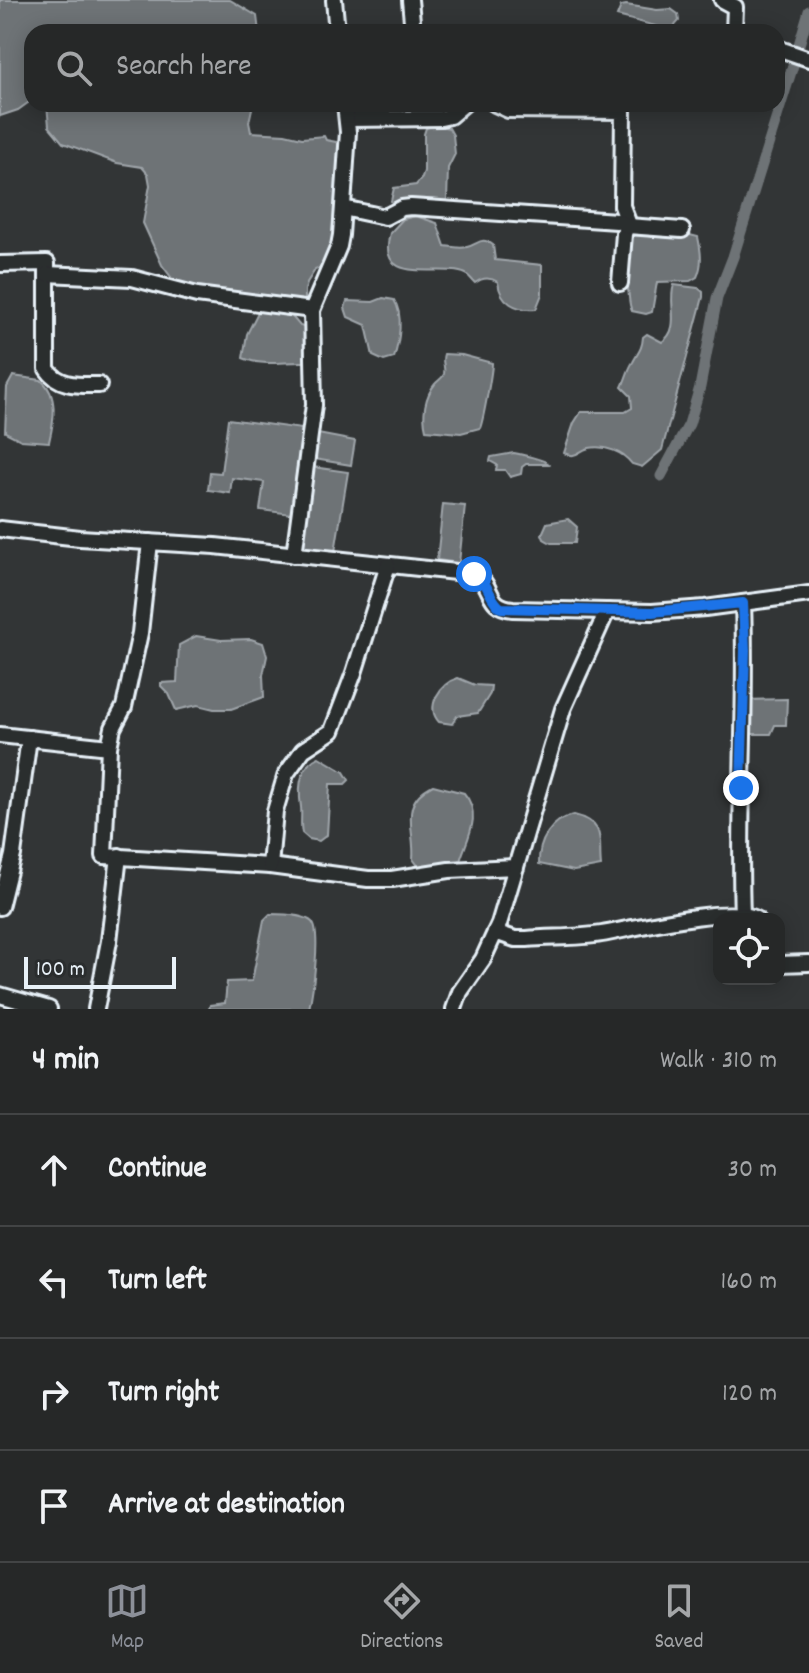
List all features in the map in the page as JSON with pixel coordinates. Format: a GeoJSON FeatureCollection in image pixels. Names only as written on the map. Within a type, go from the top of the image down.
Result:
{"type":"FeatureCollection","features":[{"type":"Feature","properties":{"kind":"street"},"geometry":{"type":"LineString","coordinates":[[334,0],[336,24]]}},
{"type":"Feature","properties":{"kind":"street"},"geometry":{"type":"LineString","coordinates":[[410,0],[412,24]]}},
{"type":"Feature","properties":{"kind":"street"},"geometry":{"type":"LineString","coordinates":[[722,0],[735,7],[734,24]]}},
{"type":"Feature","properties":{"kind":"street"},"geometry":{"type":"LineString","coordinates":[[785,51],[809,59]]}},
{"type":"Feature","properties":{"kind":"street"},"geometry":{"type":"LineString","coordinates":[[294,555],[314,405],[312,310],[339,246],[346,112]]}},
{"type":"Feature","properties":{"kind":"street"},"geometry":{"type":"LineString","coordinates":[[421,112],[450,116],[455,112]]}},
{"type":"Feature","properties":{"kind":"street"},"geometry":{"type":"LineString","coordinates":[[620,283],[624,234],[628,226],[622,206],[623,112]]}},
{"type":"Feature","properties":{"kind":"street"},"geometry":{"type":"LineString","coordinates":[[343,208],[385,217],[411,207],[617,221],[628,226],[682,230]]}},
{"type":"Feature","properties":{"kind":"street"},"geometry":{"type":"LineString","coordinates":[[0,264],[47,263],[47,369],[58,381],[99,385]]}},
{"type":"Feature","properties":{"kind":"street"},"geometry":{"type":"LineString","coordinates":[[47,274],[132,278],[197,295],[312,310]]}},
{"type":"Feature","properties":{"kind":"street"},"geometry":{"type":"LineString","coordinates":[[0,529],[474,574],[482,578],[494,603],[501,608],[652,612],[809,594]]}},
{"type":"Feature","properties":{"kind":"street"},"geometry":{"type":"LineString","coordinates":[[150,542],[140,633],[124,707],[113,728],[109,747],[104,856],[270,866],[339,876],[392,879],[449,870],[516,867]]}},
{"type":"Feature","properties":{"kind":"street"},"geometry":{"type":"LineString","coordinates":[[270,866],[275,811],[286,774],[303,750],[332,731],[388,565]]}},
{"type":"Feature","properties":{"kind":"street"},"geometry":{"type":"LineString","coordinates":[[743,603],[745,664],[739,850],[748,913]]}},
{"type":"Feature","properties":{"kind":"street"},"geometry":{"type":"LineString","coordinates":[[454,1009],[460,992],[483,959],[495,932],[563,709],[607,611]]}},
{"type":"Feature","properties":{"kind":"street"},"geometry":{"type":"LineString","coordinates":[[0,735],[109,747]]}},
{"type":"Feature","properties":{"kind":"street"},"geometry":{"type":"LineString","coordinates":[[0,907],[13,855],[29,738]]}},
{"type":"Feature","properties":{"kind":"street"},"geometry":{"type":"LineString","coordinates":[[96,1009],[109,941],[119,856]]}},
{"type":"Feature","properties":{"kind":"street"},"geometry":{"type":"LineString","coordinates":[[495,932],[515,939],[586,936],[651,922],[713,919]]}},
{"type":"Feature","properties":{"kind":"street"},"geometry":{"type":"LineString","coordinates":[[785,964],[809,963]]}},
{"type":"Feature","properties":{"kind":"street"},"geometry":{"type":"LineString","coordinates":[[0,995],[49,1009]]}},
{"type":"Feature","properties":{"kind":"shaded area"},"geometry":{"type":"Polygon","coordinates":[[[0,0],[230,0],[257,16],[258,24],[24,24],[24,106],[0,116],[0,0]]]}},
{"type":"Feature","properties":{"kind":"shaded area"},"geometry":{"type":"Polygon","coordinates":[[[621,6],[671,9],[678,14],[679,21],[676,24],[648,24],[617,16],[621,6]]]}},
{"type":"Feature","properties":{"kind":"shaded area"},"geometry":{"type":"Polygon","coordinates":[[[48,112],[251,112],[251,132],[302,138],[324,136],[326,140],[342,143],[333,245],[322,267],[315,270],[308,281],[305,303],[194,290],[174,281],[162,265],[143,223],[150,185],[148,174],[142,167],[117,163],[63,143],[49,126],[48,112]]]}},
{"type":"Feature","properties":{"kind":"shaded area"},"geometry":{"type":"Polygon","coordinates":[[[435,125],[449,128],[453,135],[455,154],[448,168],[447,202],[444,206],[394,206],[391,201],[394,188],[416,185],[422,178],[424,134],[426,128],[435,125]]]}},
{"type":"Feature","properties":{"kind":"shaded area"},"geometry":{"type":"Polygon","coordinates":[[[416,216],[437,223],[445,246],[464,248],[486,241],[493,245],[495,260],[542,265],[542,294],[536,309],[510,304],[502,295],[498,282],[492,279],[475,283],[466,274],[455,271],[413,270],[392,261],[388,250],[390,233],[403,219],[416,216]]]}},
{"type":"Feature","properties":{"kind":"shaded area"},"geometry":{"type":"Polygon","coordinates":[[[633,232],[690,235],[698,237],[700,247],[701,262],[697,277],[690,281],[657,282],[652,312],[646,314],[632,311],[625,282],[628,237],[633,232]]]}},
{"type":"Feature","properties":{"kind":"shaded area"},"geometry":{"type":"Polygon","coordinates":[[[674,285],[698,288],[703,292],[703,297],[662,450],[642,467],[632,464],[613,450],[595,447],[572,455],[564,453],[581,412],[625,412],[632,408],[631,396],[622,387],[641,348],[643,337],[647,334],[662,342],[668,336],[673,323],[674,285]]]}},
{"type":"Feature","properties":{"kind":"shaded area"},"geometry":{"type":"Polygon","coordinates":[[[383,298],[394,300],[400,321],[394,358],[384,361],[373,356],[366,325],[348,317],[345,308],[347,301],[373,302],[383,298]]]}},
{"type":"Feature","properties":{"kind":"shaded area"},"geometry":{"type":"Polygon","coordinates":[[[259,310],[289,313],[300,326],[309,329],[306,362],[266,363],[243,358],[247,334],[259,310]]]}},
{"type":"Feature","properties":{"kind":"shaded area"},"geometry":{"type":"Polygon","coordinates":[[[444,354],[492,363],[480,428],[461,433],[426,430],[425,406],[429,394],[444,374],[444,354]]]}},
{"type":"Feature","properties":{"kind":"shaded area"},"geometry":{"type":"Polygon","coordinates":[[[13,376],[41,380],[51,393],[53,417],[49,442],[21,440],[5,432],[7,387],[13,376]]]}},
{"type":"Feature","properties":{"kind":"shaded area"},"geometry":{"type":"Polygon","coordinates":[[[228,419],[302,429],[291,514],[260,510],[264,482],[232,478],[230,493],[208,490],[210,472],[221,473],[228,419]]]}},
{"type":"Feature","properties":{"kind":"shaded area"},"geometry":{"type":"Polygon","coordinates":[[[318,434],[355,441],[351,465],[314,459],[318,434]]]}},
{"type":"Feature","properties":{"kind":"shaded area"},"geometry":{"type":"Polygon","coordinates":[[[514,453],[549,464],[526,464],[521,474],[510,477],[505,470],[496,470],[497,465],[490,461],[491,457],[514,453]]]}},
{"type":"Feature","properties":{"kind":"shaded area"},"geometry":{"type":"Polygon","coordinates":[[[313,467],[348,472],[335,552],[301,546],[313,467]]]}},
{"type":"Feature","properties":{"kind":"shaded area"},"geometry":{"type":"Polygon","coordinates":[[[443,504],[465,506],[459,563],[437,560],[443,504]]]}},
{"type":"Feature","properties":{"kind":"shaded area"},"geometry":{"type":"Polygon","coordinates":[[[568,519],[577,527],[575,543],[551,543],[544,539],[542,534],[547,523],[568,519]]]}},
{"type":"Feature","properties":{"kind":"shaded area"},"geometry":{"type":"Polygon","coordinates":[[[196,636],[221,640],[251,639],[263,643],[267,656],[263,675],[264,697],[231,709],[198,705],[176,710],[161,683],[177,682],[179,645],[196,636]]]}},
{"type":"Feature","properties":{"kind":"shaded area"},"geometry":{"type":"Polygon","coordinates":[[[458,678],[475,685],[491,686],[490,694],[478,713],[457,716],[452,724],[439,722],[434,710],[436,696],[445,685],[458,678]]]}},
{"type":"Feature","properties":{"kind":"shaded area"},"geometry":{"type":"Polygon","coordinates":[[[787,699],[786,725],[775,725],[771,734],[746,734],[747,700],[787,699]]]}},
{"type":"Feature","properties":{"kind":"shaded area"},"geometry":{"type":"Polygon","coordinates":[[[319,757],[344,772],[349,780],[345,784],[330,784],[327,835],[319,841],[309,839],[302,833],[300,792],[301,778],[307,766],[319,757]]]}},
{"type":"Feature","properties":{"kind":"shaded area"},"geometry":{"type":"Polygon","coordinates":[[[433,785],[464,793],[470,801],[472,827],[460,861],[454,865],[419,867],[413,859],[412,809],[422,792],[433,785]]]}},
{"type":"Feature","properties":{"kind":"shaded area"},"geometry":{"type":"Polygon","coordinates":[[[574,815],[592,823],[597,829],[601,866],[574,871],[539,864],[541,848],[553,826],[574,815]]]}},
{"type":"Feature","properties":{"kind":"shaded area"},"geometry":{"type":"Polygon","coordinates":[[[270,914],[303,917],[315,928],[315,964],[309,1009],[209,1009],[210,1005],[225,1003],[227,982],[252,981],[264,920],[270,914]]]}},
{"type":"Feature","properties":{"kind":"waterway"},"geometry":{"type":"LineString","coordinates":[[798,48],[809,11]]}},
{"type":"Feature","properties":{"kind":"waterway"},"geometry":{"type":"LineString","coordinates":[[785,91],[795,59]]}},
{"type":"Feature","properties":{"kind":"waterway"},"geometry":{"type":"LineString","coordinates":[[661,476],[689,424],[700,387],[717,298],[778,112]]}},
{"type":"Feature","properties":{"kind":"route"},"geometry":{"type":"LineString","coordinates":[[474,574],[482,578],[489,587],[494,603],[501,608],[652,612],[743,603],[745,650],[741,788]]}}]}
